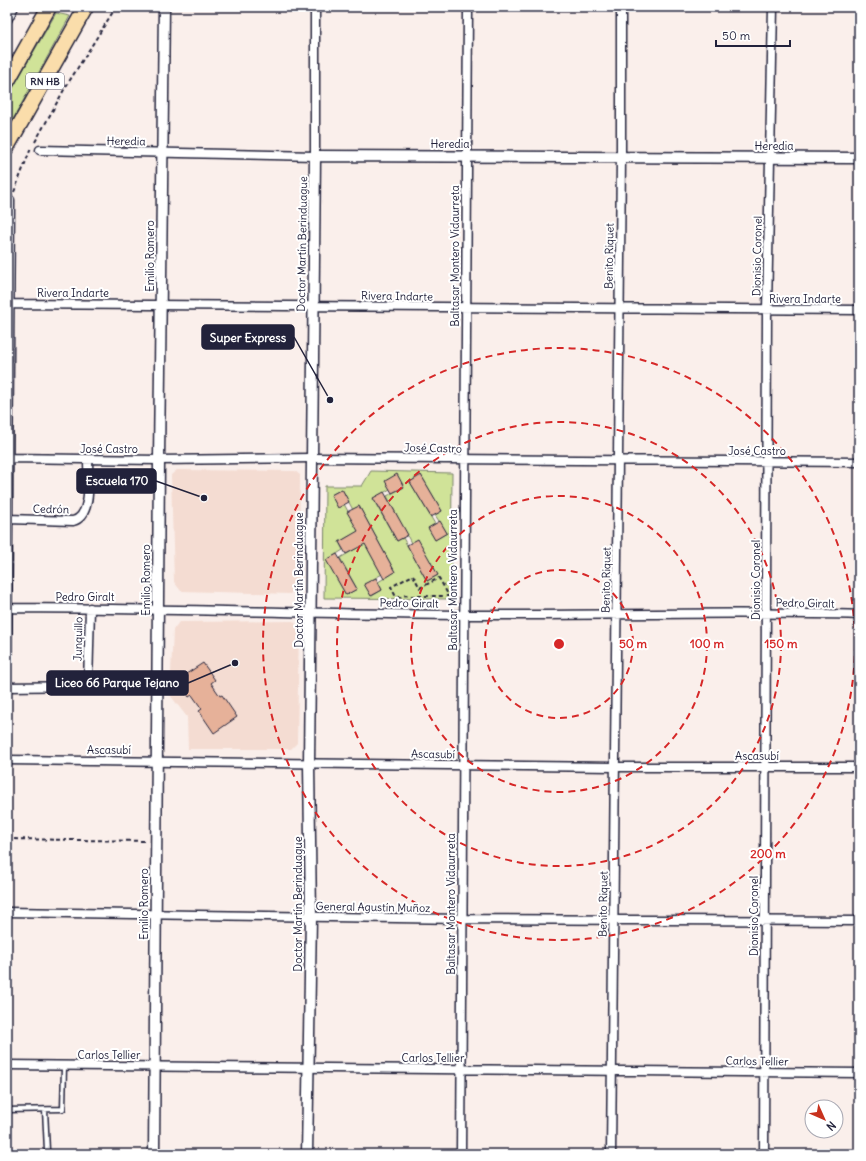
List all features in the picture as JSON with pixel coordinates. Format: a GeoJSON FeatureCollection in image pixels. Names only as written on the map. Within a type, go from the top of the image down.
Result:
{"type":"FeatureCollection","features":[{"type":"Feature","properties":{"kind":"highway","name":"RN HB"},"geometry":{"type":"LineString","coordinates":[[7,82],[48,10]]}},
{"type":"Feature","properties":{"kind":"highway","name":"RN HB"},"geometry":{"type":"LineString","coordinates":[[7,147],[84,10]]}},
{"type":"Feature","properties":{"kind":"street"},"geometry":{"type":"LineString","coordinates":[[7,20],[14,7]]}},
{"type":"Feature","properties":{"kind":"street","name":"Emilio Romero"},"geometry":{"type":"LineString","coordinates":[[154,1154],[158,761],[158,460],[164,7]]}},
{"type":"Feature","properties":{"kind":"street","name":"Doctor Martín Berinduague"},"geometry":{"type":"LineString","coordinates":[[307,1154],[311,917],[310,612],[315,156],[315,7]]}},
{"type":"Feature","properties":{"kind":"street","name":"Baltasar Montero Vidaurreta"},"geometry":{"type":"LineString","coordinates":[[461,1154],[468,7]]}},
{"type":"Feature","properties":{"kind":"street","name":"Benito Riquet"},"geometry":{"type":"LineString","coordinates":[[611,1154],[621,158],[621,7]]}},
{"type":"Feature","properties":{"kind":"street","name":"Dionisio Coronel"},"geometry":{"type":"LineString","coordinates":[[764,1154],[767,310],[773,7]]}},
{"type":"Feature","properties":{"kind":"street","name":"Heredia"},"geometry":{"type":"LineString","coordinates":[[40,150],[162,154],[315,156],[859,158]]}},
{"type":"Feature","properties":{"kind":"street"},"geometry":{"type":"LineString","coordinates":[[7,662],[8,304],[10,200]]}},
{"type":"Feature","properties":{"kind":"street","name":"Rivera Indarte"},"geometry":{"type":"LineString","coordinates":[[8,304],[859,310]]}},
{"type":"Feature","properties":{"kind":"street","name":"José Castro"},"geometry":{"type":"LineString","coordinates":[[8,458],[88,460],[312,458],[618,462],[859,462]]}},
{"type":"Feature","properties":{"kind":"street","name":"Cedrón"},"geometry":{"type":"LineString","coordinates":[[8,520],[73,521],[80,518],[86,509],[88,460]]}},
{"type":"Feature","properties":{"kind":"street","name":"Pedro Giralt"},"geometry":{"type":"LineString","coordinates":[[7,608],[158,608],[464,615],[766,614],[859,616]]}},
{"type":"Feature","properties":{"kind":"street","name":"Junquillo"},"geometry":{"type":"LineString","coordinates":[[7,687],[88,686],[90,608]]}},
{"type":"Feature","properties":{"kind":"street","name":"Ascasubí"},"geometry":{"type":"LineString","coordinates":[[7,760],[463,766],[765,768],[859,767]]}},
{"type":"Feature","properties":{"kind":"street","name":"General Agustín Muñoz"},"geometry":{"type":"LineString","coordinates":[[7,912],[462,919],[859,921]]}},
{"type":"Feature","properties":{"kind":"street","name":"Carlos Tellier"},"geometry":{"type":"LineString","coordinates":[[7,1065],[859,1073]]}},
{"type":"Feature","properties":{"kind":"lane"},"geometry":{"type":"LineString","coordinates":[[7,1110],[63,1109],[64,1066]]}},
{"type":"Feature","properties":{"kind":"lane"},"geometry":{"type":"LineString","coordinates":[[44,1110],[47,1150]]}},
{"type":"Feature","properties":{"kind":"path"},"geometry":{"type":"LineString","coordinates":[[10,200],[30,150],[65,88],[116,7]]}},
{"type":"Feature","properties":{"kind":"path"},"geometry":{"type":"LineString","coordinates":[[413,575],[420,588],[439,578],[449,595],[408,596],[406,594],[401,598],[396,597],[391,587],[413,575]]}},
{"type":"Feature","properties":{"kind":"path"},"geometry":{"type":"LineString","coordinates":[[7,839],[156,841]]}},
{"type":"Feature","properties":{"kind":"shaded area"},"geometry":{"type":"Polygon","coordinates":[[[177,470],[295,471],[300,475],[299,586],[290,594],[181,591],[174,582],[171,475],[177,470]]]}},
{"type":"Feature","properties":{"kind":"shaded area"},"geometry":{"type":"Polygon","coordinates":[[[293,621],[299,627],[297,743],[291,749],[188,749],[187,717],[170,695],[173,630],[179,622],[293,621]]]}},
{"type":"Feature","properties":{"kind":"green space"},"geometry":{"type":"Polygon","coordinates":[[[56,13],[70,16],[7,130],[7,98],[56,13]]]}},
{"type":"Feature","properties":{"kind":"green space"},"geometry":{"type":"Polygon","coordinates":[[[371,471],[452,473],[451,599],[324,598],[325,486],[362,486],[371,471]],[[421,475],[410,482],[435,524],[435,540],[447,533],[435,515],[442,511],[421,475]],[[404,487],[390,489],[373,499],[397,541],[403,538],[427,581],[438,575],[411,543],[387,496],[404,487]],[[342,489],[331,495],[344,504],[382,574],[365,584],[372,596],[382,590],[378,582],[395,572],[359,506],[353,510],[342,489]],[[350,536],[339,542],[343,550],[327,560],[346,595],[357,589],[340,558],[357,548],[350,536]]]}},
{"type":"Feature","properties":{"kind":"building"},"geometry":{"type":"Polygon","coordinates":[[[397,474],[404,487],[392,493],[385,481],[397,474]]]}},
{"type":"Feature","properties":{"kind":"building"},"geometry":{"type":"Polygon","coordinates":[[[421,475],[442,511],[431,517],[410,482],[421,475]]]}},
{"type":"Feature","properties":{"kind":"building"},"geometry":{"type":"Polygon","coordinates":[[[342,489],[349,502],[338,508],[331,495],[342,489]]]}},
{"type":"Feature","properties":{"kind":"building"},"geometry":{"type":"Polygon","coordinates":[[[384,492],[408,535],[397,541],[373,498],[384,492]]]}},
{"type":"Feature","properties":{"kind":"building"},"geometry":{"type":"Polygon","coordinates":[[[359,506],[395,572],[384,579],[365,544],[346,554],[339,542],[358,531],[347,512],[359,506]]]}},
{"type":"Feature","properties":{"kind":"building"},"geometry":{"type":"Polygon","coordinates":[[[440,521],[447,533],[435,540],[428,528],[440,521]]]}},
{"type":"Feature","properties":{"kind":"building"},"geometry":{"type":"Polygon","coordinates":[[[418,539],[438,575],[427,581],[407,545],[418,539]]]}},
{"type":"Feature","properties":{"kind":"building"},"geometry":{"type":"Polygon","coordinates":[[[337,554],[357,589],[346,595],[326,560],[337,554]]]}},
{"type":"Feature","properties":{"kind":"building"},"geometry":{"type":"Polygon","coordinates":[[[376,578],[382,590],[371,596],[364,584],[376,578]]]}},
{"type":"Feature","properties":{"kind":"building"},"geometry":{"type":"Polygon","coordinates":[[[203,663],[215,680],[211,683],[220,696],[222,695],[237,717],[214,733],[199,711],[202,709],[192,695],[189,697],[177,680],[203,663]]]}},
{"type":"Feature","properties":{"kind":"place","name":"Super Express"},"geometry":{"type":"Point","coordinates":[330,400]}},
{"type":"Feature","properties":{"kind":"place","name":"Escuela 170"},"geometry":{"type":"Point","coordinates":[204,498]}},
{"type":"Feature","properties":{"kind":"place","name":"Liceo 66 Parque Tejano"},"geometry":{"type":"Point","coordinates":[235,663]}}]}
